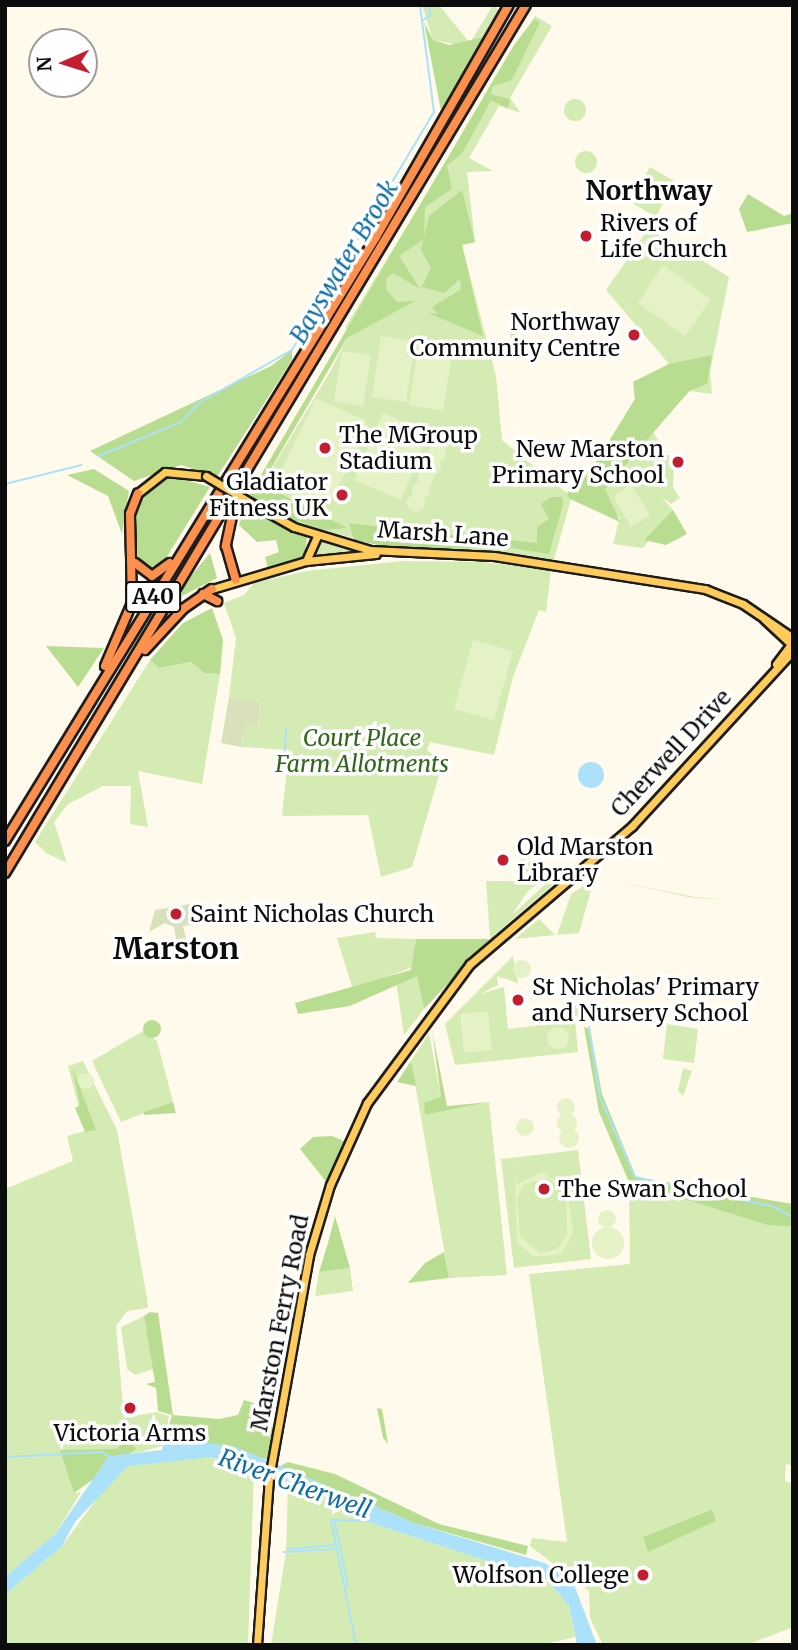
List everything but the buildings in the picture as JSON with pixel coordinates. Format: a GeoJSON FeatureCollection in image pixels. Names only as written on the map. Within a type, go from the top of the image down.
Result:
{"type":"FeatureCollection","features":[{"type":"Feature","properties":{"kind":"highway","name":"A40"},"geometry":{"type":"LineString","coordinates":[[5,841],[509,5]]}},
{"type":"Feature","properties":{"kind":"highway","name":"A40"},"geometry":{"type":"LineString","coordinates":[[5,873],[250,473],[526,5]]}},
{"type":"Feature","properties":{"kind":"highway"},"geometry":{"type":"LineString","coordinates":[[236,580],[226,535],[250,473]]}},
{"type":"Feature","properties":{"kind":"highway"},"geometry":{"type":"LineString","coordinates":[[72,730],[128,619],[132,553],[130,514],[138,493]]}},
{"type":"Feature","properties":{"kind":"highway"},"geometry":{"type":"LineString","coordinates":[[132,553],[139,572],[152,576],[189,539]]}},
{"type":"Feature","properties":{"kind":"highway"},"geometry":{"type":"LineString","coordinates":[[120,684],[170,620],[212,589]]}},
{"type":"Feature","properties":{"kind":"highway"},"geometry":{"type":"LineString","coordinates":[[203,594],[217,601]]}},
{"type":"Feature","properties":{"kind":"main road","name":"Marsh Lane"},"geometry":{"type":"LineString","coordinates":[[138,493],[165,472],[206,476],[251,503],[317,536],[390,552],[494,556],[692,586],[762,616],[780,631],[791,645]]}},
{"type":"Feature","properties":{"kind":"main road"},"geometry":{"type":"LineString","coordinates":[[306,561],[317,536]]}},
{"type":"Feature","properties":{"kind":"main road"},"geometry":{"type":"LineString","coordinates":[[212,589],[306,561],[390,552]]}},
{"type":"Feature","properties":{"kind":"main road","name":"Cherwell Drive"},"geometry":{"type":"LineString","coordinates":[[596,859],[772,671],[791,645]]}},
{"type":"Feature","properties":{"kind":"main road","name":"Marston Ferry Road"},"geometry":{"type":"LineString","coordinates":[[257,1645],[269,1479],[309,1255],[330,1185],[367,1103],[470,964],[596,859]]}},
{"type":"Feature","properties":{"kind":"green space"},"geometry":{"type":"Polygon","coordinates":[[[422,5],[439,5],[470,43],[493,5],[499,11],[484,37],[465,46],[433,40],[422,5]]]}},
{"type":"Feature","properties":{"kind":"green space"},"geometry":{"type":"Polygon","coordinates":[[[535,16],[552,26],[510,98],[521,113],[499,106],[469,158],[493,171],[467,172],[475,242],[462,245],[496,376],[502,440],[567,493],[610,444],[635,399],[633,382],[669,364],[606,290],[649,228],[729,277],[710,372],[712,394],[690,391],[653,432],[674,464],[673,487],[680,498],[671,504],[661,496],[673,510],[643,548],[613,544],[620,517],[571,499],[554,560],[393,548],[303,525],[253,500],[330,372],[347,338],[346,326],[457,144],[447,164],[491,101],[508,107],[509,99],[491,94],[493,86],[512,79],[539,23],[534,19],[498,77],[535,16]]]}},
{"type":"Feature","properties":{"kind":"green space"},"geometry":{"type":"Polygon","coordinates":[[[534,19],[540,22],[512,80],[493,86],[491,94],[510,99],[508,108],[491,101],[461,155],[447,165],[452,189],[425,207],[424,239],[399,256],[420,289],[393,273],[387,277],[386,289],[397,302],[415,301],[347,338],[262,484],[347,528],[324,530],[276,513],[248,497],[514,45],[534,19]]]}},
{"type":"Feature","properties":{"kind":"green space"},"geometry":{"type":"Polygon","coordinates":[[[424,22],[433,40],[449,45],[484,37],[441,111],[424,22]]]}},
{"type":"Feature","properties":{"kind":"green space"},"geometry":{"type":"Polygon","coordinates":[[[575,99],[585,106],[586,110],[579,120],[575,121],[565,114],[564,110],[571,100],[575,99]]]}},
{"type":"Feature","properties":{"kind":"green space"},"geometry":{"type":"Polygon","coordinates":[[[586,151],[594,154],[597,162],[594,170],[586,173],[578,170],[575,162],[578,154],[586,151]]]}},
{"type":"Feature","properties":{"kind":"green space"},"geometry":{"type":"Polygon","coordinates":[[[650,167],[674,181],[656,217],[630,202],[650,167]]]}},
{"type":"Feature","properties":{"kind":"green space"},"geometry":{"type":"Polygon","coordinates":[[[462,190],[475,242],[462,245],[483,336],[428,313],[438,314],[432,307],[461,289],[460,279],[444,293],[422,287],[431,268],[421,250],[429,216],[462,190]]]}},
{"type":"Feature","properties":{"kind":"green space"},"geometry":{"type":"Polygon","coordinates":[[[748,194],[784,216],[793,213],[793,223],[747,232],[739,209],[748,194]]]}},
{"type":"Feature","properties":{"kind":"green space"},"geometry":{"type":"Polygon","coordinates":[[[650,238],[656,241],[659,247],[656,253],[650,256],[644,253],[641,247],[644,241],[650,238]]]}},
{"type":"Feature","properties":{"kind":"green space"},"geometry":{"type":"Polygon","coordinates":[[[663,265],[711,299],[685,336],[638,303],[663,265]]]}},
{"type":"Feature","properties":{"kind":"green space"},"geometry":{"type":"Polygon","coordinates":[[[509,324],[526,345],[514,357],[513,356],[509,324]]]}},
{"type":"Feature","properties":{"kind":"green space"},"geometry":{"type":"Polygon","coordinates":[[[381,336],[415,341],[406,402],[372,397],[381,336]]]}},
{"type":"Feature","properties":{"kind":"green space"},"geometry":{"type":"Polygon","coordinates":[[[419,344],[453,349],[443,411],[409,405],[419,344]]]}},
{"type":"Feature","properties":{"kind":"green space"},"geometry":{"type":"Polygon","coordinates":[[[292,350],[292,360],[217,477],[181,465],[134,481],[90,451],[271,366],[292,350]]]}},
{"type":"Feature","properties":{"kind":"green space"},"geometry":{"type":"Polygon","coordinates":[[[342,351],[371,355],[363,406],[334,401],[342,351]]]}},
{"type":"Feature","properties":{"kind":"green space"},"geometry":{"type":"Polygon","coordinates":[[[712,355],[707,384],[689,391],[605,489],[620,522],[570,499],[567,494],[588,475],[635,399],[633,382],[669,364],[712,355]]]}},
{"type":"Feature","properties":{"kind":"green space","name":"The MGroup Stadium"},"geometry":{"type":"Polygon","coordinates":[[[316,398],[365,420],[368,427],[329,505],[288,493],[293,481],[281,471],[316,398]]]}},
{"type":"Feature","properties":{"kind":"green space"},"geometry":{"type":"Polygon","coordinates":[[[383,413],[429,432],[401,500],[354,480],[383,413]]]}},
{"type":"Feature","properties":{"kind":"green space"},"geometry":{"type":"Polygon","coordinates":[[[442,432],[448,435],[451,441],[448,447],[442,450],[436,447],[433,441],[436,435],[442,432]]]}},
{"type":"Feature","properties":{"kind":"green space"},"geometry":{"type":"Polygon","coordinates":[[[437,444],[443,447],[446,453],[443,459],[437,462],[431,459],[428,453],[431,447],[437,444]]]}},
{"type":"Feature","properties":{"kind":"green space"},"geometry":{"type":"Polygon","coordinates":[[[432,457],[438,460],[441,466],[438,472],[432,475],[426,472],[423,466],[426,460],[432,457]]]}},
{"type":"Feature","properties":{"kind":"green space"},"geometry":{"type":"Polygon","coordinates":[[[94,469],[129,491],[122,534],[108,496],[67,475],[94,469]]]}},
{"type":"Feature","properties":{"kind":"green space"},"geometry":{"type":"Polygon","coordinates":[[[423,470],[429,470],[434,478],[432,484],[423,486],[418,481],[418,475],[423,470]]]}},
{"type":"Feature","properties":{"kind":"green space"},"geometry":{"type":"Polygon","coordinates":[[[169,475],[210,487],[163,563],[144,569],[135,555],[133,514],[145,491],[169,475]]]}},
{"type":"Feature","properties":{"kind":"green space"},"geometry":{"type":"Polygon","coordinates":[[[421,481],[427,484],[430,490],[427,496],[421,499],[415,496],[412,490],[415,484],[421,481]]]}},
{"type":"Feature","properties":{"kind":"green space"},"geometry":{"type":"Polygon","coordinates":[[[631,485],[650,515],[631,527],[613,496],[631,485]]]}},
{"type":"Feature","properties":{"kind":"green space"},"geometry":{"type":"Polygon","coordinates":[[[416,494],[422,497],[425,503],[422,509],[416,512],[410,509],[407,503],[410,497],[416,494]]]}},
{"type":"Feature","properties":{"kind":"green space"},"geometry":{"type":"Polygon","coordinates":[[[551,497],[562,497],[563,504],[549,554],[499,546],[502,532],[509,540],[537,543],[537,527],[549,519],[541,504],[551,497]]]}},
{"type":"Feature","properties":{"kind":"green space"},"geometry":{"type":"Polygon","coordinates":[[[246,506],[307,537],[305,556],[268,568],[265,557],[279,552],[276,540],[257,542],[239,525],[246,506]]]}},
{"type":"Feature","properties":{"kind":"green space"},"geometry":{"type":"Polygon","coordinates":[[[673,510],[687,534],[666,545],[644,540],[673,510]]]}},
{"type":"Feature","properties":{"kind":"green space"},"geometry":{"type":"Polygon","coordinates":[[[349,523],[494,541],[493,548],[393,548],[354,540],[349,523]]]}},
{"type":"Feature","properties":{"kind":"green space"},"geometry":{"type":"Polygon","coordinates":[[[321,539],[369,551],[369,552],[311,558],[321,539]]]}},
{"type":"Feature","properties":{"kind":"green space"},"geometry":{"type":"Polygon","coordinates":[[[210,553],[217,578],[182,596],[181,588],[210,553]]]}},
{"type":"Feature","properties":{"kind":"green space","name":"Court Place Farm Allotments"},"geometry":{"type":"Polygon","coordinates":[[[402,561],[482,562],[551,570],[546,612],[539,610],[513,677],[494,755],[430,742],[427,750],[443,762],[412,867],[381,877],[368,815],[282,816],[289,750],[241,747],[245,724],[258,726],[260,704],[229,697],[236,638],[224,603],[244,595],[254,583],[306,571],[402,561]]]}},
{"type":"Feature","properties":{"kind":"green space"},"geometry":{"type":"Polygon","coordinates":[[[212,608],[223,640],[220,674],[204,673],[191,662],[159,668],[150,660],[183,623],[212,608]]]}},
{"type":"Feature","properties":{"kind":"green space"},"geometry":{"type":"Polygon","coordinates":[[[473,640],[513,651],[494,720],[454,709],[473,640]]]}},
{"type":"Feature","properties":{"kind":"green space"},"geometry":{"type":"Polygon","coordinates":[[[46,646],[104,648],[78,687],[46,646]]]}},
{"type":"Feature","properties":{"kind":"green space"},"geometry":{"type":"Polygon","coordinates":[[[150,660],[159,668],[191,662],[204,673],[220,674],[202,784],[138,771],[148,827],[130,824],[131,786],[103,786],[68,804],[54,822],[67,863],[46,853],[35,842],[150,660]]]}},
{"type":"Feature","properties":{"kind":"green space"},"geometry":{"type":"Polygon","coordinates":[[[229,697],[260,703],[258,727],[245,725],[241,747],[221,743],[229,697]]]}},
{"type":"Feature","properties":{"kind":"green space"},"geometry":{"type":"Polygon","coordinates":[[[521,858],[550,874],[527,892],[512,915],[553,877],[556,882],[490,939],[486,881],[517,881],[521,858]]]}},
{"type":"Feature","properties":{"kind":"green space"},"geometry":{"type":"Polygon","coordinates":[[[594,879],[579,933],[557,935],[571,894],[594,879]]]}},
{"type":"Feature","properties":{"kind":"green space"},"geometry":{"type":"Polygon","coordinates":[[[615,881],[694,897],[724,899],[693,898],[615,881]]]}},
{"type":"Feature","properties":{"kind":"green space"},"geometry":{"type":"Polygon","coordinates":[[[202,902],[203,924],[183,926],[189,952],[179,955],[174,927],[165,923],[149,932],[155,910],[202,902]]]}},
{"type":"Feature","properties":{"kind":"green space"},"geometry":{"type":"Polygon","coordinates":[[[539,919],[555,935],[515,939],[539,919]]]}},
{"type":"Feature","properties":{"kind":"green space"},"geometry":{"type":"Polygon","coordinates":[[[375,932],[376,938],[416,939],[413,967],[353,990],[337,938],[375,932]]]}},
{"type":"Feature","properties":{"kind":"green space"},"geometry":{"type":"Polygon","coordinates":[[[416,939],[490,939],[424,1009],[417,976],[350,1006],[298,1014],[295,1003],[411,970],[416,939]]]}},
{"type":"Feature","properties":{"kind":"green space"},"geometry":{"type":"Polygon","coordinates":[[[513,956],[518,983],[497,976],[498,985],[480,994],[504,987],[508,1029],[575,1021],[578,1052],[455,1065],[445,1024],[513,956]]]}},
{"type":"Feature","properties":{"kind":"green space"},"geometry":{"type":"Polygon","coordinates":[[[522,960],[528,963],[531,969],[528,975],[522,978],[516,975],[513,969],[516,963],[522,960]]]}},
{"type":"Feature","properties":{"kind":"green space"},"geometry":{"type":"Polygon","coordinates":[[[417,975],[424,1009],[404,1035],[396,981],[417,975]]]}},
{"type":"Feature","properties":{"kind":"green space"},"geometry":{"type":"Polygon","coordinates":[[[580,1005],[582,1016],[555,1019],[554,1011],[580,1005]]]}},
{"type":"Feature","properties":{"kind":"green space"},"geometry":{"type":"Polygon","coordinates":[[[488,1011],[492,1050],[464,1053],[460,1014],[488,1011]]]}},
{"type":"Feature","properties":{"kind":"green space"},"geometry":{"type":"Polygon","coordinates":[[[152,1020],[158,1023],[161,1029],[158,1035],[152,1038],[146,1035],[143,1029],[146,1023],[152,1020]]]}},
{"type":"Feature","properties":{"kind":"green space"},"geometry":{"type":"Polygon","coordinates":[[[667,1024],[698,1029],[694,1063],[663,1059],[667,1024]]]}},
{"type":"Feature","properties":{"kind":"green space"},"geometry":{"type":"Polygon","coordinates":[[[558,1027],[566,1030],[569,1038],[566,1046],[558,1049],[550,1046],[547,1038],[550,1030],[558,1027]]]}},
{"type":"Feature","properties":{"kind":"green space"},"geometry":{"type":"Polygon","coordinates":[[[584,1027],[590,1029],[602,1094],[636,1177],[793,1204],[793,1227],[767,1225],[629,1182],[599,1112],[584,1027]]]}},
{"type":"Feature","properties":{"kind":"green space"},"geometry":{"type":"Polygon","coordinates":[[[432,1030],[447,1106],[489,1102],[425,1115],[424,1103],[441,1097],[432,1030]]]}},
{"type":"Feature","properties":{"kind":"green space"},"geometry":{"type":"Polygon","coordinates":[[[143,1031],[157,1041],[173,1102],[121,1122],[92,1061],[143,1031]]]}},
{"type":"Feature","properties":{"kind":"green space"},"geometry":{"type":"Polygon","coordinates":[[[429,1033],[441,1097],[425,1115],[489,1102],[507,1275],[449,1278],[411,1061],[429,1033]]]}},
{"type":"Feature","properties":{"kind":"green space"},"geometry":{"type":"Polygon","coordinates":[[[83,1061],[117,1130],[147,1298],[148,1308],[127,1311],[116,1326],[124,1418],[157,1412],[169,1416],[165,1438],[172,1443],[137,1453],[61,1450],[74,1493],[81,1492],[56,1533],[5,1577],[5,1189],[73,1161],[67,1136],[85,1131],[68,1066],[83,1061]]]}},
{"type":"Feature","properties":{"kind":"green space"},"geometry":{"type":"Polygon","coordinates":[[[411,1061],[416,1086],[397,1082],[411,1061]]]}},
{"type":"Feature","properties":{"kind":"green space"},"geometry":{"type":"Polygon","coordinates":[[[72,1067],[96,1130],[85,1132],[75,1108],[80,1105],[72,1067]]]}},
{"type":"Feature","properties":{"kind":"green space"},"geometry":{"type":"Polygon","coordinates":[[[683,1068],[692,1071],[683,1096],[678,1091],[683,1068]]]}},
{"type":"Feature","properties":{"kind":"green space"},"geometry":{"type":"Polygon","coordinates":[[[86,1073],[94,1081],[86,1089],[78,1081],[86,1073]]]}},
{"type":"Feature","properties":{"kind":"green space"},"geometry":{"type":"Polygon","coordinates":[[[566,1098],[573,1100],[573,1114],[566,1116],[559,1114],[557,1107],[559,1100],[566,1098]]]}},
{"type":"Feature","properties":{"kind":"green space"},"geometry":{"type":"Polygon","coordinates":[[[173,1102],[176,1113],[144,1115],[144,1112],[173,1102]]]}},
{"type":"Feature","properties":{"kind":"green space"},"geometry":{"type":"Polygon","coordinates":[[[567,1113],[574,1116],[577,1123],[574,1130],[567,1133],[560,1130],[557,1123],[560,1116],[567,1113]]]}},
{"type":"Feature","properties":{"kind":"green space"},"geometry":{"type":"Polygon","coordinates":[[[525,1118],[531,1121],[534,1127],[531,1133],[525,1136],[519,1133],[516,1127],[519,1121],[525,1118]]]}},
{"type":"Feature","properties":{"kind":"green space"},"geometry":{"type":"Polygon","coordinates":[[[569,1128],[576,1131],[579,1138],[576,1145],[569,1148],[562,1145],[559,1138],[562,1131],[569,1128]]]}},
{"type":"Feature","properties":{"kind":"green space"},"geometry":{"type":"Polygon","coordinates":[[[332,1136],[346,1142],[328,1184],[300,1149],[313,1137],[332,1136]]]}},
{"type":"Feature","properties":{"kind":"green space"},"geometry":{"type":"Polygon","coordinates":[[[578,1150],[591,1259],[514,1268],[501,1159],[578,1150]]]}},
{"type":"Feature","properties":{"kind":"green space"},"geometry":{"type":"Polygon","coordinates":[[[514,1161],[516,1185],[542,1172],[567,1188],[573,1232],[561,1254],[534,1257],[517,1243],[514,1161]],[[549,1178],[524,1184],[517,1199],[520,1237],[540,1253],[557,1249],[567,1235],[566,1197],[549,1178]]]}},
{"type":"Feature","properties":{"kind":"green space"},"geometry":{"type":"Polygon","coordinates":[[[629,1182],[767,1225],[793,1227],[793,1467],[786,1463],[785,1481],[793,1484],[793,1627],[747,1645],[603,1645],[590,1618],[589,1591],[530,1546],[532,1538],[567,1542],[529,1274],[630,1264],[629,1182]],[[711,1509],[643,1537],[648,1551],[716,1521],[711,1509]]]}},
{"type":"Feature","properties":{"kind":"green space"},"geometry":{"type":"Polygon","coordinates":[[[603,1210],[611,1210],[616,1219],[614,1226],[603,1228],[598,1223],[598,1215],[603,1210]]]}},
{"type":"Feature","properties":{"kind":"green space"},"geometry":{"type":"Polygon","coordinates":[[[335,1216],[350,1268],[319,1272],[328,1243],[335,1216]]]}},
{"type":"Feature","properties":{"kind":"green space"},"geometry":{"type":"Polygon","coordinates":[[[608,1227],[619,1232],[624,1243],[619,1254],[608,1259],[597,1254],[592,1243],[597,1232],[608,1227]]]}},
{"type":"Feature","properties":{"kind":"green space"},"geometry":{"type":"Polygon","coordinates":[[[444,1252],[449,1278],[408,1283],[425,1263],[444,1252]]]}},
{"type":"Feature","properties":{"kind":"green space"},"geometry":{"type":"Polygon","coordinates":[[[350,1268],[353,1291],[315,1296],[319,1272],[350,1268]]]}},
{"type":"Feature","properties":{"kind":"green space"},"geometry":{"type":"Polygon","coordinates":[[[150,1312],[158,1313],[173,1415],[219,1419],[238,1415],[244,1400],[254,1403],[251,1419],[275,1427],[269,1460],[208,1443],[205,1435],[190,1430],[184,1430],[203,1443],[165,1439],[172,1415],[158,1411],[156,1388],[146,1384],[155,1382],[144,1316],[150,1312]]]}},
{"type":"Feature","properties":{"kind":"green space"},"geometry":{"type":"Polygon","coordinates":[[[144,1316],[154,1369],[135,1375],[127,1369],[121,1327],[144,1316]]]}},
{"type":"Feature","properties":{"kind":"green space"},"geometry":{"type":"Polygon","coordinates":[[[377,1408],[382,1409],[388,1444],[383,1438],[377,1408]]]}},
{"type":"Feature","properties":{"kind":"green space"},"geometry":{"type":"Polygon","coordinates":[[[128,1437],[136,1449],[74,1493],[60,1450],[117,1449],[128,1437]]]}},
{"type":"Feature","properties":{"kind":"green space"},"geometry":{"type":"Polygon","coordinates":[[[211,1457],[254,1470],[248,1645],[5,1645],[5,1595],[62,1546],[113,1477],[128,1465],[211,1457]]]}},
{"type":"Feature","properties":{"kind":"green space"},"geometry":{"type":"Polygon","coordinates":[[[288,1462],[335,1474],[439,1524],[528,1546],[526,1555],[414,1523],[280,1466],[288,1462]]]}},
{"type":"Feature","properties":{"kind":"green space"},"geometry":{"type":"Polygon","coordinates":[[[288,1483],[374,1524],[548,1581],[569,1606],[575,1637],[542,1645],[271,1645],[286,1552],[288,1483]]]}},
{"type":"Feature","properties":{"kind":"green space"},"geometry":{"type":"Polygon","coordinates":[[[712,1509],[716,1521],[648,1552],[643,1537],[712,1509]]]}},
{"type":"Feature","properties":{"kind":"water"},"geometry":{"type":"Polygon","coordinates":[[[591,762],[600,766],[604,775],[600,784],[591,788],[582,784],[578,775],[582,766],[591,762]]]}},
{"type":"Feature","properties":{"kind":"water","name":"River Cherwell"},"geometry":{"type":"Polygon","coordinates":[[[192,1429],[205,1435],[208,1443],[236,1447],[414,1523],[545,1563],[573,1582],[597,1645],[577,1645],[569,1606],[548,1581],[374,1524],[301,1488],[211,1457],[128,1466],[75,1522],[62,1546],[5,1595],[5,1577],[56,1533],[109,1456],[162,1450],[164,1442],[203,1443],[184,1431],[192,1429]]]}},
{"type":"Feature","properties":{"kind":"waterway","name":"Bayswater Brook"},"geometry":{"type":"LineString","coordinates":[[99,456],[181,422],[199,403],[292,350],[434,112],[420,5]]}},
{"type":"Feature","properties":{"kind":"waterway"},"geometry":{"type":"LineString","coordinates":[[423,20],[430,16],[429,5]]}},
{"type":"Feature","properties":{"kind":"waterway","name":"Bayswater Brook"},"geometry":{"type":"LineString","coordinates":[[5,484],[82,465]]}},
{"type":"Feature","properties":{"kind":"waterway"},"geometry":{"type":"LineString","coordinates":[[284,761],[286,729]]}},
{"type":"Feature","properties":{"kind":"waterway"},"geometry":{"type":"LineString","coordinates":[[589,1027],[600,1097],[635,1177],[772,1206],[793,1217]]}},
{"type":"Feature","properties":{"kind":"waterway"},"geometry":{"type":"LineString","coordinates":[[171,1425],[183,1429]]}},
{"type":"Feature","properties":{"kind":"waterway"},"geometry":{"type":"LineString","coordinates":[[165,1445],[167,1430]]}},
{"type":"Feature","properties":{"kind":"waterway"},"geometry":{"type":"LineString","coordinates":[[5,1457],[101,1452],[111,1457]]}},
{"type":"Feature","properties":{"kind":"waterway","name":"River Cherwell"},"geometry":{"type":"LineString","coordinates":[[356,1645],[331,1520],[369,1521]]}},
{"type":"Feature","properties":{"kind":"waterway","name":"River Cherwell"},"geometry":{"type":"LineString","coordinates":[[335,1522],[348,1586]]}},
{"type":"Feature","properties":{"kind":"waterway"},"geometry":{"type":"LineString","coordinates":[[288,1549],[336,1545]]}},
{"type":"Feature","properties":{"kind":"waterway"},"geometry":{"type":"LineString","coordinates":[[284,1552],[335,1549]]}},
{"type":"Feature","properties":{"kind":"place","name":"Rivers of Life Church"},"geometry":{"type":"Point","coordinates":[586,236]}},
{"type":"Feature","properties":{"kind":"place","name":"Northway Community Centre"},"geometry":{"type":"Point","coordinates":[634,335]}},
{"type":"Feature","properties":{"kind":"place","name":"The MGroup Stadium"},"geometry":{"type":"Point","coordinates":[325,448]}},
{"type":"Feature","properties":{"kind":"place","name":"New Marston Primary School"},"geometry":{"type":"Point","coordinates":[678,462]}},
{"type":"Feature","properties":{"kind":"place","name":"Gladiator Fitness UK"},"geometry":{"type":"Point","coordinates":[342,495]}},
{"type":"Feature","properties":{"kind":"place","name":"Old Marston Library"},"geometry":{"type":"Point","coordinates":[503,860]}},
{"type":"Feature","properties":{"kind":"place","name":"Saint Nicholas Church"},"geometry":{"type":"Point","coordinates":[176,914]}},
{"type":"Feature","properties":{"kind":"place","name":"St Nicholas' Primary and Nursery School"},"geometry":{"type":"Point","coordinates":[518,1000]}},
{"type":"Feature","properties":{"kind":"place","name":"The Swan School"},"geometry":{"type":"Point","coordinates":[544,1189]}},
{"type":"Feature","properties":{"kind":"place","name":"Victoria Arms"},"geometry":{"type":"Point","coordinates":[130,1408]}},
{"type":"Feature","properties":{"kind":"place","name":"Wolfson College"},"geometry":{"type":"Point","coordinates":[643,1575]}},
{"type":"Feature","properties":{"kind":"district","name":"Northway"},"geometry":{"type":"Point","coordinates":[649,191]}},
{"type":"Feature","properties":{"kind":"district","name":"Marston"},"geometry":{"type":"Point","coordinates":[176,948]}}]}
